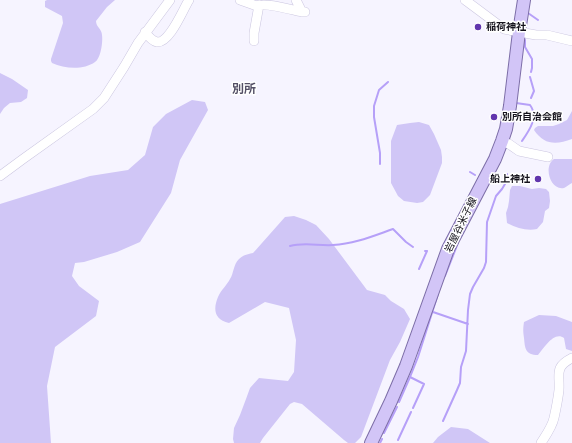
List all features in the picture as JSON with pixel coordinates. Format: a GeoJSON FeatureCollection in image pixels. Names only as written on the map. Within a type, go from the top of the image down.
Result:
{"type":"FeatureCollection","features":[{"type":"Feature","properties":{"kind":"main road","name":"岩屋谷米子線"},"geometry":{"type":"LineString","coordinates":[[371,443],[406,366],[448,249],[502,141],[506,129],[510,106],[524,0]]}},
{"type":"Feature","properties":{"kind":"street"},"geometry":{"type":"LineString","coordinates":[[0,176],[100,103],[111,88],[145,32],[170,0]]}},
{"type":"Feature","properties":{"kind":"street"},"geometry":{"type":"LineString","coordinates":[[145,32],[156,42],[165,39],[174,27],[189,0]]}},
{"type":"Feature","properties":{"kind":"street"},"geometry":{"type":"LineString","coordinates":[[240,0],[257,6],[266,5],[304,12],[296,0]]}},
{"type":"Feature","properties":{"kind":"street"},"geometry":{"type":"LineString","coordinates":[[465,0],[504,29],[536,35],[547,35],[572,41]]}},
{"type":"Feature","properties":{"kind":"street"},"geometry":{"type":"LineString","coordinates":[[254,41],[259,5]]}},
{"type":"Feature","properties":{"kind":"street"},"geometry":{"type":"LineString","coordinates":[[502,141],[519,151],[548,157]]}},
{"type":"Feature","properties":{"kind":"street"},"geometry":{"type":"LineString","coordinates":[[541,443],[552,425],[554,417],[559,388],[558,373],[566,360],[572,358]]}},
{"type":"Feature","properties":{"kind":"shaded area"},"geometry":{"type":"Polygon","coordinates":[[[115,0],[107,7],[96,21],[102,33],[102,41],[97,60],[91,65],[74,68],[52,63],[51,59],[63,23],[62,16],[45,7],[45,1],[115,0]]]}},
{"type":"Feature","properties":{"kind":"shaded area"},"geometry":{"type":"Polygon","coordinates":[[[0,73],[28,90],[27,98],[21,102],[10,103],[0,114],[0,73]]]}},
{"type":"Feature","properties":{"kind":"shaded area"},"geometry":{"type":"Polygon","coordinates":[[[192,100],[205,102],[208,110],[180,160],[171,193],[140,242],[117,252],[84,262],[75,263],[72,276],[79,286],[99,301],[96,316],[55,347],[47,386],[51,443],[0,443],[0,204],[90,176],[128,170],[145,155],[153,127],[166,114],[192,100]]]}},
{"type":"Feature","properties":{"kind":"shaded area"},"geometry":{"type":"Polygon","coordinates":[[[572,111],[572,139],[556,143],[546,141],[542,139],[534,130],[538,126],[553,126],[567,120],[572,111]]]}},
{"type":"Feature","properties":{"kind":"shaded area"},"geometry":{"type":"Polygon","coordinates":[[[419,122],[429,125],[441,150],[442,163],[430,195],[423,202],[417,203],[404,201],[398,196],[391,183],[391,141],[397,125],[419,122]]]}},
{"type":"Feature","properties":{"kind":"shaded area"},"geometry":{"type":"Polygon","coordinates":[[[554,159],[572,159],[572,183],[564,188],[555,186],[550,177],[549,167],[554,159]]]}},
{"type":"Feature","properties":{"kind":"shaded area"},"geometry":{"type":"Polygon","coordinates":[[[512,186],[532,189],[546,189],[549,192],[549,208],[545,211],[543,222],[537,229],[522,229],[507,223],[506,213],[512,186]]]}},
{"type":"Feature","properties":{"kind":"shaded area"},"geometry":{"type":"Polygon","coordinates":[[[294,216],[316,225],[329,239],[367,290],[385,295],[391,301],[404,309],[410,319],[390,360],[361,437],[355,443],[348,443],[302,404],[294,402],[290,404],[260,443],[234,443],[234,428],[250,388],[259,378],[288,381],[294,372],[296,340],[289,308],[265,302],[229,323],[224,322],[218,317],[215,310],[216,301],[219,294],[229,281],[239,259],[253,253],[285,217],[294,216]]]}},
{"type":"Feature","properties":{"kind":"shaded area"},"geometry":{"type":"Polygon","coordinates":[[[539,315],[556,316],[572,322],[572,351],[566,349],[564,338],[560,336],[553,338],[538,355],[530,354],[526,350],[523,332],[524,322],[539,315]]]}},
{"type":"Feature","properties":{"kind":"shaded area"},"geometry":{"type":"Polygon","coordinates":[[[451,427],[468,429],[490,443],[433,443],[451,427]]]}},
{"type":"Feature","properties":{"kind":"waterway"},"geometry":{"type":"LineString","coordinates":[[527,11],[538,20]]}},
{"type":"Feature","properties":{"kind":"waterway"},"geometry":{"type":"LineString","coordinates":[[525,40],[525,47],[532,59],[531,72]]}},
{"type":"Feature","properties":{"kind":"waterway"},"geometry":{"type":"LineString","coordinates":[[530,77],[534,91],[531,98]]}},
{"type":"Feature","properties":{"kind":"waterway"},"geometry":{"type":"LineString","coordinates":[[380,164],[374,106],[379,90],[388,82]]}},
{"type":"Feature","properties":{"kind":"waterway"},"geometry":{"type":"LineString","coordinates":[[516,103],[530,105],[534,114],[532,124],[522,141]]}},
{"type":"Feature","properties":{"kind":"waterway"},"geometry":{"type":"LineString","coordinates":[[470,172],[475,175]]}},
{"type":"Feature","properties":{"kind":"waterway"},"geometry":{"type":"LineString","coordinates":[[443,421],[460,383],[461,367],[466,351],[470,294],[486,262],[487,222],[496,196],[505,184],[507,174]]}},
{"type":"Feature","properties":{"kind":"waterway"},"geometry":{"type":"LineString","coordinates":[[290,246],[301,244],[328,245],[348,243],[393,229],[413,247]]}},
{"type":"Feature","properties":{"kind":"waterway"},"geometry":{"type":"LineString","coordinates":[[445,276],[458,243]]}},
{"type":"Feature","properties":{"kind":"waterway"},"geometry":{"type":"LineString","coordinates":[[419,269],[427,251],[425,251]]}},
{"type":"Feature","properties":{"kind":"waterway"},"geometry":{"type":"LineString","coordinates":[[399,402],[418,357],[438,294],[437,293]]}},
{"type":"Feature","properties":{"kind":"waterway"},"geometry":{"type":"LineString","coordinates":[[433,312],[468,324]]}},
{"type":"Feature","properties":{"kind":"waterway"},"geometry":{"type":"LineString","coordinates":[[410,377],[424,384],[413,408]]}},
{"type":"Feature","properties":{"kind":"waterway"},"geometry":{"type":"LineString","coordinates":[[384,433],[397,407]]}},
{"type":"Feature","properties":{"kind":"waterway"},"geometry":{"type":"LineString","coordinates":[[398,440],[411,412]]}},
{"type":"Feature","properties":{"kind":"waterway"},"geometry":{"type":"LineString","coordinates":[[380,443],[382,439]]}},
{"type":"Feature","properties":{"kind":"place","name":"稲荷神社"},"geometry":{"type":"Point","coordinates":[478,27]}},
{"type":"Feature","properties":{"kind":"place","name":"別所自治会館"},"geometry":{"type":"Point","coordinates":[494,117]}},
{"type":"Feature","properties":{"kind":"place","name":"船上神社"},"geometry":{"type":"Point","coordinates":[538,179]}},
{"type":"Feature","properties":{"kind":"district","name":"別所"},"geometry":{"type":"Point","coordinates":[244,89]}}]}
